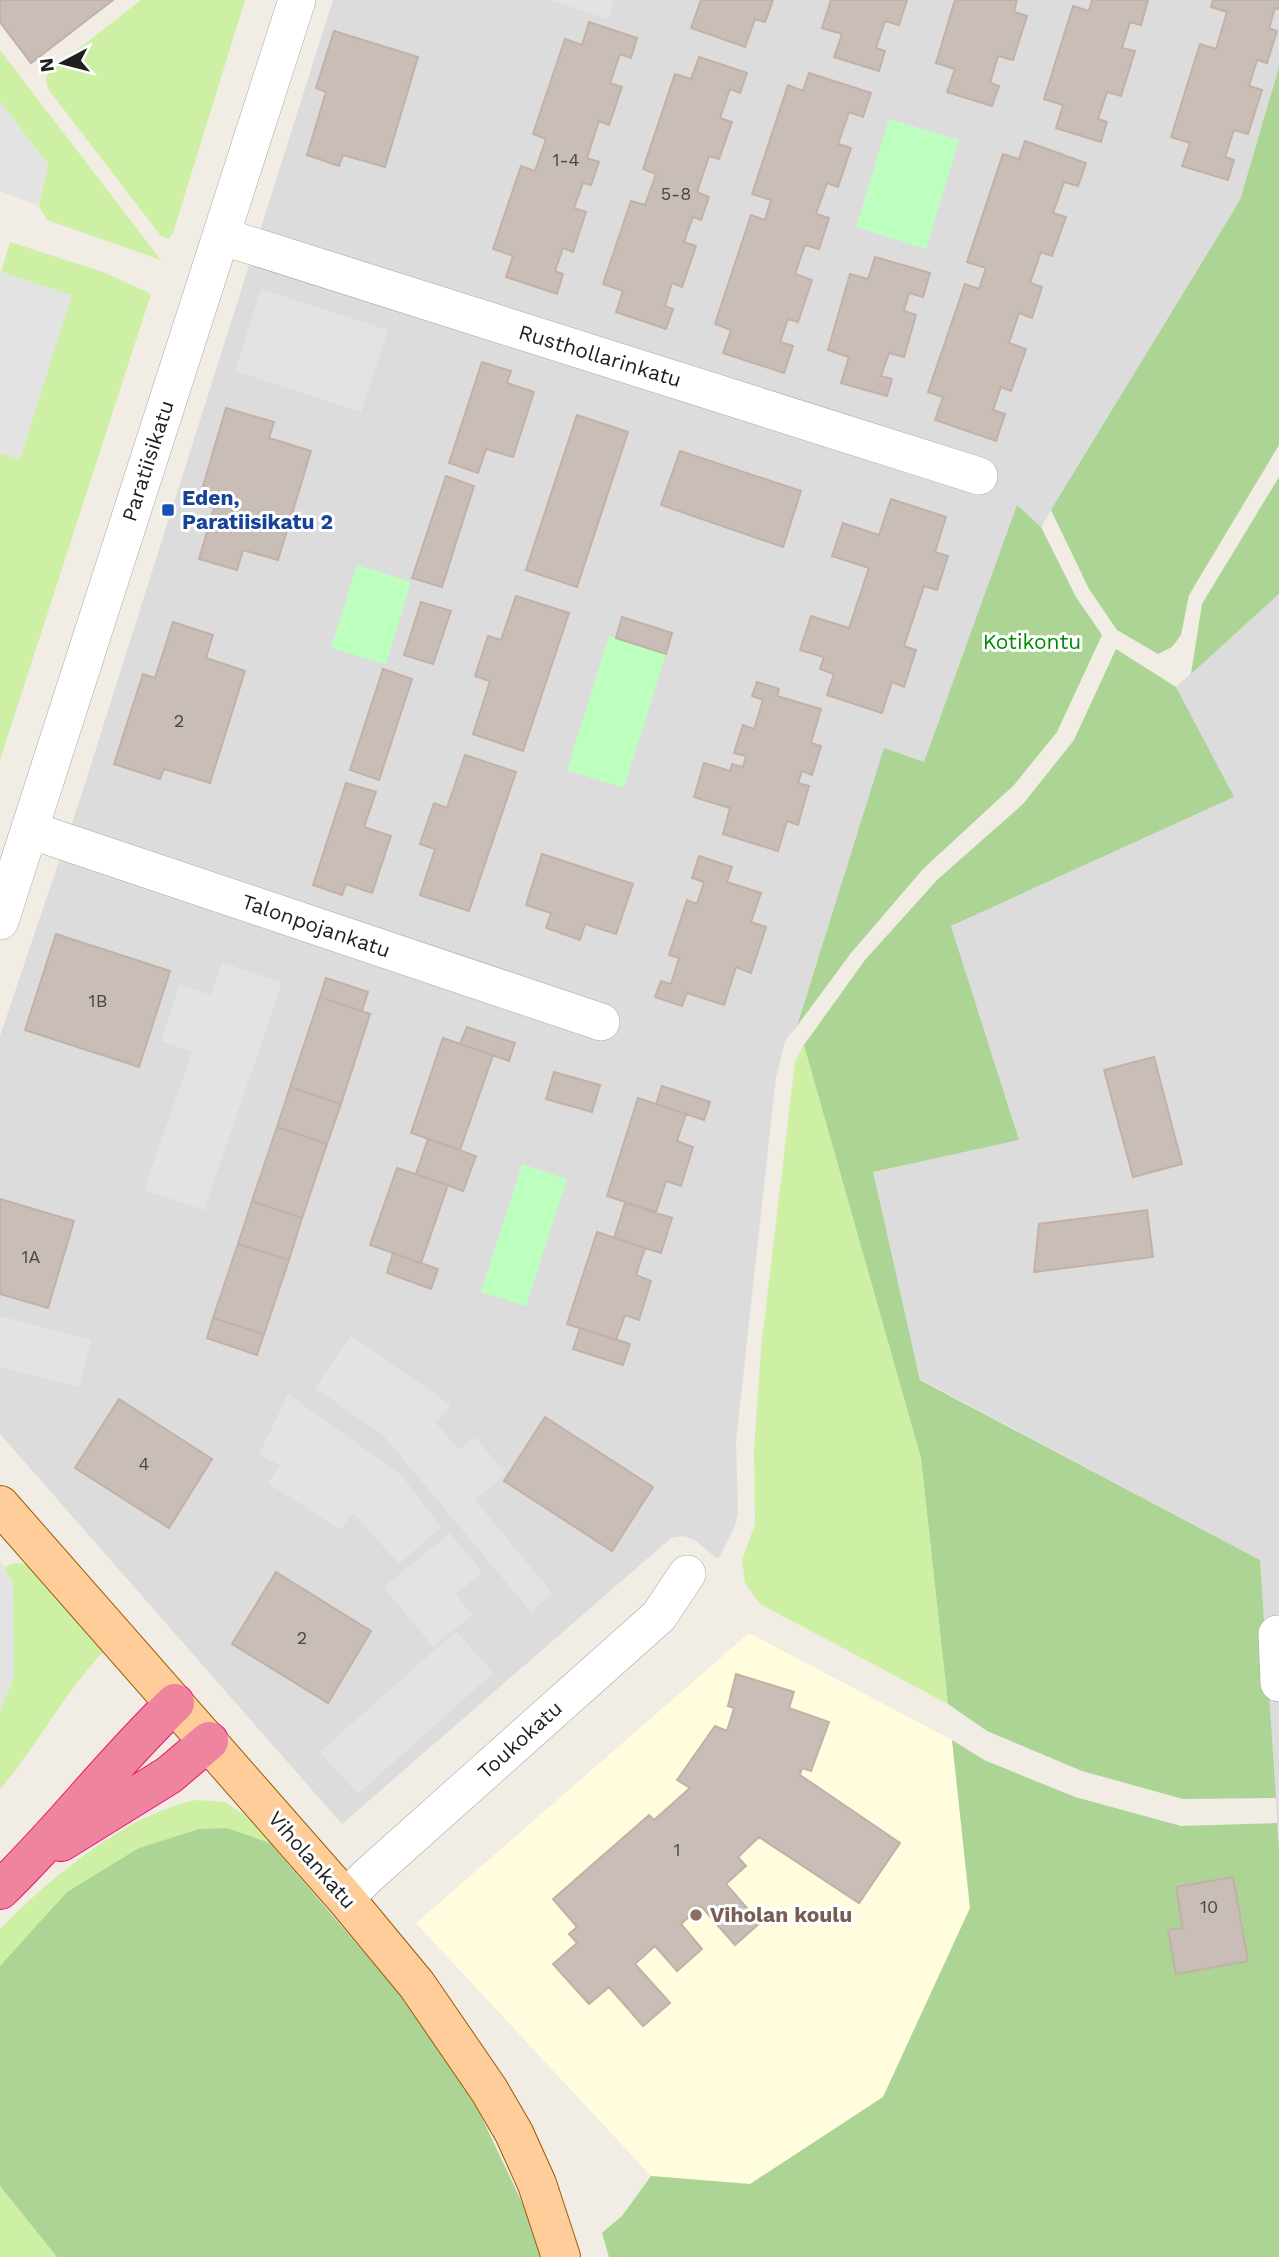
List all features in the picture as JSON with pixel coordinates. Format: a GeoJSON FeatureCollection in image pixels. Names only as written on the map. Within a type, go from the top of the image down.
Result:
{"type":"FeatureCollection","features":[{"type":"Feature","properties":{"kind":"highway"},"geometry":{"type":"LineString","coordinates":[[0,1890],[29,1862],[98,1782],[175,1703]]}},
{"type":"Feature","properties":{"kind":"highway"},"geometry":{"type":"LineString","coordinates":[[29,1862],[169,1775],[209,1741]]}},
{"type":"Feature","properties":{"kind":"main road","name":"Viholankatu"},"geometry":{"type":"LineString","coordinates":[[0,1505],[209,1741],[417,1985],[489,2090],[514,2133],[537,2184],[561,2257]]}},
{"type":"Feature","properties":{"kind":"street","name":"Paratiisikatu"},"geometry":{"type":"LineString","coordinates":[[0,921],[297,0]]}},
{"type":"Feature","properties":{"kind":"street","name":"Rusthollarinkatu"},"geometry":{"type":"LineString","coordinates":[[221,236],[979,476]]}},
{"type":"Feature","properties":{"kind":"street","name":"Talonpojankatu"},"geometry":{"type":"LineString","coordinates":[[30,830],[601,1022]]}},
{"type":"Feature","properties":{"kind":"street","name":"Toukokatu"},"geometry":{"type":"LineString","coordinates":[[345,1898],[659,1616],[687,1574]]}},
{"type":"Feature","properties":{"kind":"street"},"geometry":{"type":"LineString","coordinates":[[1277,1634],[1279,1683]]}},
{"type":"Feature","properties":{"kind":"shaded area"},"geometry":{"type":"Polygon","coordinates":[[[333,0],[1279,0],[1279,67],[1240,200],[1041,527],[1017,506],[924,763],[884,749],[797,1026],[785,1041],[776,1077],[736,1441],[738,1513],[735,1526],[718,1559],[696,1541],[684,1536],[671,1538],[342,1824],[0,1434],[0,1036],[82,793],[333,0]]]}},
{"type":"Feature","properties":{"kind":"shaded area"},"geometry":{"type":"Polygon","coordinates":[[[549,0],[614,0],[608,19],[549,0]]]}},
{"type":"Feature","properties":{"kind":"shaded area"},"geometry":{"type":"Polygon","coordinates":[[[0,102],[48,164],[39,206],[0,191],[0,102]]]}},
{"type":"Feature","properties":{"kind":"shaded area"},"geometry":{"type":"Polygon","coordinates":[[[0,272],[72,295],[20,459],[0,453],[0,272]]]}},
{"type":"Feature","properties":{"kind":"shaded area"},"geometry":{"type":"Polygon","coordinates":[[[261,289],[388,330],[361,412],[235,371],[261,289]]]}},
{"type":"Feature","properties":{"kind":"shaded area"},"geometry":{"type":"Polygon","coordinates":[[[1279,594],[1279,1851],[1260,1560],[920,1379],[872,1172],[1019,1140],[951,926],[1233,797],[1176,687],[1279,594]]]}},
{"type":"Feature","properties":{"kind":"shaded area"},"geometry":{"type":"Polygon","coordinates":[[[222,962],[282,983],[204,1210],[144,1190],[192,1052],[161,1041],[180,985],[211,995],[222,962]]]}},
{"type":"Feature","properties":{"kind":"shaded area"},"geometry":{"type":"Polygon","coordinates":[[[0,1316],[91,1340],[79,1387],[0,1367],[0,1316]]]}},
{"type":"Feature","properties":{"kind":"shaded area"},"geometry":{"type":"Polygon","coordinates":[[[351,1336],[451,1405],[435,1422],[459,1450],[475,1437],[506,1474],[475,1500],[552,1593],[531,1612],[383,1435],[315,1388],[351,1336]]]}},
{"type":"Feature","properties":{"kind":"shaded area"},"geometry":{"type":"Polygon","coordinates":[[[288,1394],[401,1475],[441,1527],[399,1564],[353,1513],[340,1530],[268,1483],[280,1465],[259,1455],[288,1394]]]}},
{"type":"Feature","properties":{"kind":"shaded area"},"geometry":{"type":"Polygon","coordinates":[[[450,1533],[482,1572],[456,1594],[472,1615],[433,1647],[384,1587],[450,1533]]]}},
{"type":"Feature","properties":{"kind":"shaded area"},"geometry":{"type":"Polygon","coordinates":[[[0,1561],[13,1584],[14,1676],[0,1711],[0,1561]]]}},
{"type":"Feature","properties":{"kind":"shaded area"},"geometry":{"type":"Polygon","coordinates":[[[456,1631],[493,1673],[358,1794],[320,1752],[456,1631]]]}},
{"type":"Feature","properties":{"kind":"shaded area","name":"Viholan koulu"},"geometry":{"type":"Polygon","coordinates":[[[749,1633],[952,1740],[970,1908],[883,2097],[750,2184],[651,2176],[416,1923],[749,1633]]]}},
{"type":"Feature","properties":{"kind":"green space"},"geometry":{"type":"Polygon","coordinates":[[[141,0],[245,0],[173,233],[168,239],[161,236],[48,89],[46,79],[49,72],[141,0]]]}},
{"type":"Feature","properties":{"kind":"green space"},"geometry":{"type":"Polygon","coordinates":[[[0,50],[161,260],[47,220],[39,206],[48,164],[0,102],[0,50]]]}},
{"type":"Feature","properties":{"kind":"green space"},"geometry":{"type":"Polygon","coordinates":[[[1279,67],[1279,445],[1189,595],[1181,635],[1172,647],[1158,654],[1117,630],[1089,589],[1051,510],[1240,200],[1279,67]]]}},
{"type":"Feature","properties":{"kind":"green space"},"geometry":{"type":"Polygon","coordinates":[[[889,119],[959,140],[926,249],[856,227],[889,119]]]}},
{"type":"Feature","properties":{"kind":"green space"},"geometry":{"type":"Polygon","coordinates":[[[10,242],[103,272],[151,294],[0,760],[0,453],[20,459],[71,295],[1,272],[10,242]]]}},
{"type":"Feature","properties":{"kind":"green space"},"geometry":{"type":"Polygon","coordinates":[[[1279,477],[1279,594],[1191,674],[1202,604],[1279,477]]]}},
{"type":"Feature","properties":{"kind":"green space","name":"Kotikontu"},"geometry":{"type":"Polygon","coordinates":[[[1017,505],[1041,527],[1076,597],[1102,635],[1057,732],[1014,785],[923,869],[851,953],[797,1026],[884,748],[924,762],[1017,505]]]}},
{"type":"Feature","properties":{"kind":"green space"},"geometry":{"type":"Polygon","coordinates":[[[357,565],[411,582],[386,664],[331,648],[357,565]]]}},
{"type":"Feature","properties":{"kind":"green space"},"geometry":{"type":"Polygon","coordinates":[[[609,636],[666,654],[624,788],[567,770],[609,636]]]}},
{"type":"Feature","properties":{"kind":"green space"},"geometry":{"type":"Polygon","coordinates":[[[1116,649],[1176,687],[1234,797],[951,926],[1019,1140],[873,1172],[920,1380],[1260,1560],[1276,1798],[1183,1799],[1082,1771],[987,1731],[948,1704],[921,1458],[804,1045],[865,960],[937,880],[1023,804],[1074,740],[1116,649]]]}},
{"type":"Feature","properties":{"kind":"green space"},"geometry":{"type":"Polygon","coordinates":[[[804,1045],[921,1458],[948,1704],[760,1604],[745,1583],[742,1560],[755,1524],[754,1450],[761,1349],[795,1062],[804,1045]]]}},
{"type":"Feature","properties":{"kind":"green space"},"geometry":{"type":"Polygon","coordinates":[[[522,1164],[567,1179],[526,1306],[481,1292],[522,1164]]]}},
{"type":"Feature","properties":{"kind":"green space"},"geometry":{"type":"Polygon","coordinates":[[[15,1563],[33,1565],[104,1651],[76,1684],[0,1789],[0,1711],[14,1676],[13,1584],[4,1567],[15,1563]]]}},
{"type":"Feature","properties":{"kind":"green space"},"geometry":{"type":"Polygon","coordinates":[[[952,1740],[984,1760],[1075,1797],[1181,1826],[1277,1823],[1279,2257],[609,2257],[602,2233],[622,2216],[651,2176],[750,2184],[883,2097],[970,1908],[952,1740]]]}},
{"type":"Feature","properties":{"kind":"green space"},"geometry":{"type":"Polygon","coordinates":[[[197,1800],[225,1802],[246,1816],[270,1843],[227,1828],[199,1829],[139,1848],[0,1966],[0,1929],[65,1870],[117,1833],[170,1807],[197,1800]]]}},
{"type":"Feature","properties":{"kind":"green space"},"geometry":{"type":"Polygon","coordinates":[[[227,1828],[270,1843],[439,2044],[480,2114],[527,2213],[540,2257],[57,2257],[0,2186],[0,1966],[67,1892],[139,1848],[199,1829],[227,1828]]]}},
{"type":"Feature","properties":{"kind":"green space"},"geometry":{"type":"Polygon","coordinates":[[[0,2186],[57,2257],[0,2257],[0,2186]]]}},
{"type":"Feature","properties":{"kind":"building"},"geometry":{"type":"Polygon","coordinates":[[[0,0],[113,0],[31,63],[0,22],[0,0]]]}},
{"type":"Feature","properties":{"kind":"building"},"geometry":{"type":"Polygon","coordinates":[[[701,0],[773,0],[765,22],[755,19],[745,47],[691,28],[701,0]]]}},
{"type":"Feature","properties":{"kind":"building"},"geometry":{"type":"Polygon","coordinates":[[[831,0],[907,0],[899,25],[885,21],[876,48],[885,51],[879,71],[834,57],[842,34],[822,28],[831,0]]]}},
{"type":"Feature","properties":{"kind":"building"},"geometry":{"type":"Polygon","coordinates":[[[955,0],[1017,0],[1014,12],[1027,16],[1013,60],[998,56],[990,83],[999,86],[992,106],[947,92],[955,69],[936,63],[955,0]]]}},
{"type":"Feature","properties":{"kind":"building"},"geometry":{"type":"Polygon","coordinates":[[[1092,0],[1148,0],[1141,25],[1130,22],[1122,48],[1135,51],[1121,96],[1107,92],[1098,119],[1107,122],[1101,142],[1056,128],[1063,105],[1044,99],[1073,6],[1089,11],[1092,0]]]}},
{"type":"Feature","properties":{"kind":"building"},"geometry":{"type":"Polygon","coordinates":[[[1213,0],[1279,0],[1279,9],[1275,8],[1269,28],[1277,31],[1267,63],[1257,60],[1249,86],[1262,90],[1248,134],[1234,130],[1225,157],[1234,160],[1228,180],[1182,166],[1190,143],[1171,137],[1200,44],[1216,49],[1227,12],[1211,7],[1213,0]]]}},
{"type":"Feature","properties":{"kind":"building"},"geometry":{"type":"Polygon","coordinates":[[[589,22],[637,38],[631,58],[620,54],[610,83],[622,87],[609,125],[599,121],[587,158],[599,162],[591,185],[583,183],[574,208],[586,212],[573,252],[563,248],[555,271],[563,274],[557,294],[506,277],[513,256],[493,249],[521,166],[535,171],[546,139],[533,134],[565,39],[582,45],[589,22]]]}},
{"type":"Feature","properties":{"kind":"building"},"geometry":{"type":"Polygon","coordinates":[[[334,31],[418,57],[385,167],[343,155],[339,166],[307,155],[326,92],[316,88],[334,31]]]}},
{"type":"Feature","properties":{"kind":"building"},"geometry":{"type":"Polygon","coordinates":[[[699,57],[747,73],[740,93],[730,89],[720,118],[732,122],[719,159],[709,156],[697,192],[709,197],[701,220],[693,217],[684,242],[696,246],[682,287],[672,283],[665,306],[673,309],[666,329],[616,312],[623,291],[603,284],[631,201],[645,205],[656,174],[643,169],[675,74],[691,79],[699,57]]]}},
{"type":"Feature","properties":{"kind":"building"},"geometry":{"type":"Polygon","coordinates":[[[809,73],[871,93],[863,117],[849,112],[838,144],[851,148],[838,187],[827,183],[816,214],[829,218],[819,249],[805,245],[795,274],[812,280],[798,322],[788,319],[780,342],[793,346],[784,373],[723,353],[731,330],[715,324],[751,215],[765,220],[771,200],[752,194],[788,85],[803,91],[809,73]]]}},
{"type":"Feature","properties":{"kind":"building"},"geometry":{"type":"Polygon","coordinates":[[[1025,141],[1086,163],[1078,186],[1064,182],[1053,213],[1066,217],[1052,256],[1041,252],[1030,283],[1042,287],[1032,318],[1019,313],[1009,343],[1026,349],[1011,391],[1001,387],[993,410],[1005,414],[996,441],[935,420],[943,397],[928,392],[965,284],[979,289],[986,268],[967,262],[1003,154],[1019,159],[1025,141]]]}},
{"type":"Feature","properties":{"kind":"building"},"geometry":{"type":"Polygon","coordinates":[[[875,257],[930,273],[923,297],[909,293],[904,311],[916,315],[904,357],[889,353],[881,376],[892,379],[887,396],[841,383],[849,357],[828,350],[850,274],[868,279],[875,257]]]}},
{"type":"Feature","properties":{"kind":"building"},"geometry":{"type":"Polygon","coordinates":[[[482,362],[511,371],[507,383],[534,392],[513,457],[486,449],[478,473],[449,463],[482,362]]]}},
{"type":"Feature","properties":{"kind":"building"},"geometry":{"type":"Polygon","coordinates":[[[226,408],[274,422],[269,438],[311,451],[278,560],[243,550],[237,570],[199,559],[214,508],[198,503],[226,408]]]}},
{"type":"Feature","properties":{"kind":"building"},"geometry":{"type":"Polygon","coordinates":[[[577,415],[628,432],[577,587],[526,570],[577,415]]]}},
{"type":"Feature","properties":{"kind":"building"},"geometry":{"type":"Polygon","coordinates":[[[680,451],[801,491],[783,547],[661,505],[680,451]]]}},
{"type":"Feature","properties":{"kind":"building"},"geometry":{"type":"Polygon","coordinates":[[[446,476],[474,486],[442,587],[412,578],[446,476]]]}},
{"type":"Feature","properties":{"kind":"building"},"geometry":{"type":"Polygon","coordinates":[[[891,499],[946,517],[935,552],[948,556],[937,590],[924,586],[904,646],[916,650],[904,687],[892,682],[882,713],[827,695],[834,674],[820,669],[824,657],[800,650],[811,616],[849,628],[869,568],[832,556],[843,523],[879,535],[891,499]]]}},
{"type":"Feature","properties":{"kind":"building"},"geometry":{"type":"Polygon","coordinates":[[[516,596],[569,613],[523,751],[473,734],[490,681],[475,676],[488,636],[501,640],[516,596]]]}},
{"type":"Feature","properties":{"kind":"building"},"geometry":{"type":"Polygon","coordinates":[[[421,602],[451,611],[433,664],[404,655],[421,602]]]}},
{"type":"Feature","properties":{"kind":"building"},"geometry":{"type":"Polygon","coordinates":[[[622,617],[672,633],[666,654],[616,638],[622,617]]]}},
{"type":"Feature","properties":{"kind":"building"},"geometry":{"type":"Polygon","coordinates":[[[173,622],[213,635],[206,658],[245,671],[210,783],[164,769],[160,779],[114,764],[143,674],[155,678],[173,622]]]}},
{"type":"Feature","properties":{"kind":"building"},"geometry":{"type":"Polygon","coordinates":[[[383,669],[412,679],[379,780],[350,770],[383,669]]]}},
{"type":"Feature","properties":{"kind":"building"},"geometry":{"type":"Polygon","coordinates":[[[757,682],[779,689],[777,696],[821,709],[811,743],[821,746],[812,775],[802,771],[798,783],[809,786],[798,825],[787,821],[778,851],[723,834],[730,808],[694,797],[704,763],[730,771],[732,764],[743,767],[746,756],[734,753],[743,725],[754,729],[763,700],[752,696],[757,682]]]}},
{"type":"Feature","properties":{"kind":"building"},"geometry":{"type":"Polygon","coordinates":[[[465,755],[516,772],[469,911],[420,895],[435,849],[420,844],[434,803],[447,808],[465,755]]]}},
{"type":"Feature","properties":{"kind":"building"},"geometry":{"type":"Polygon","coordinates":[[[346,783],[376,792],[364,827],[391,836],[372,893],[346,884],[342,895],[313,885],[346,783]]]}},
{"type":"Feature","properties":{"kind":"building"},"geometry":{"type":"Polygon","coordinates":[[[542,854],[633,884],[616,934],[585,924],[580,940],[546,928],[551,913],[526,905],[542,854]]]}},
{"type":"Feature","properties":{"kind":"building"},"geometry":{"type":"Polygon","coordinates":[[[699,856],[732,867],[727,882],[761,893],[751,922],[766,927],[751,973],[736,967],[724,1005],[687,993],[682,1006],[655,997],[661,981],[671,984],[679,958],[669,955],[687,900],[697,904],[704,882],[692,878],[699,856]]]}},
{"type":"Feature","properties":{"kind":"building"},"geometry":{"type":"Polygon","coordinates":[[[56,934],[170,971],[139,1067],[25,1030],[56,934]]]}},
{"type":"Feature","properties":{"kind":"building"},"geometry":{"type":"Polygon","coordinates":[[[326,978],[368,992],[362,1011],[320,997],[326,978]]]}},
{"type":"Feature","properties":{"kind":"building"},"geometry":{"type":"Polygon","coordinates":[[[320,997],[370,1014],[341,1104],[290,1087],[320,997]]]}},
{"type":"Feature","properties":{"kind":"building"},"geometry":{"type":"Polygon","coordinates":[[[467,1027],[515,1043],[509,1061],[460,1044],[467,1027]]]}},
{"type":"Feature","properties":{"kind":"building"},"geometry":{"type":"Polygon","coordinates":[[[443,1038],[493,1055],[460,1150],[411,1133],[443,1038]]]}},
{"type":"Feature","properties":{"kind":"building"},"geometry":{"type":"Polygon","coordinates":[[[1154,1057],[1182,1164],[1133,1177],[1104,1070],[1154,1057]]]}},
{"type":"Feature","properties":{"kind":"building"},"geometry":{"type":"Polygon","coordinates":[[[554,1072],[600,1085],[592,1112],[546,1099],[554,1072]]]}},
{"type":"Feature","properties":{"kind":"building"},"geometry":{"type":"Polygon","coordinates":[[[662,1086],[710,1102],[704,1120],[656,1104],[662,1086]]]}},
{"type":"Feature","properties":{"kind":"building"},"geometry":{"type":"Polygon","coordinates":[[[290,1087],[341,1104],[327,1144],[277,1127],[290,1087]]]}},
{"type":"Feature","properties":{"kind":"building"},"geometry":{"type":"Polygon","coordinates":[[[638,1098],[686,1114],[677,1141],[693,1147],[681,1186],[666,1181],[656,1212],[607,1196],[638,1098]]]}},
{"type":"Feature","properties":{"kind":"building"},"geometry":{"type":"Polygon","coordinates":[[[277,1127],[327,1144],[302,1218],[252,1201],[277,1127]]]}},
{"type":"Feature","properties":{"kind":"building"},"geometry":{"type":"Polygon","coordinates":[[[428,1139],[476,1156],[463,1191],[416,1174],[428,1139]]]}},
{"type":"Feature","properties":{"kind":"building"},"geometry":{"type":"Polygon","coordinates":[[[397,1168],[448,1185],[421,1263],[370,1245],[397,1168]]]}},
{"type":"Feature","properties":{"kind":"building"},"geometry":{"type":"Polygon","coordinates":[[[0,1199],[74,1221],[48,1308],[0,1294],[0,1199]]]}},
{"type":"Feature","properties":{"kind":"building"},"geometry":{"type":"Polygon","coordinates":[[[252,1201],[302,1218],[289,1260],[238,1244],[252,1201]]]}},
{"type":"Feature","properties":{"kind":"building"},"geometry":{"type":"Polygon","coordinates":[[[625,1203],[672,1218],[661,1253],[614,1238],[625,1203]]]}},
{"type":"Feature","properties":{"kind":"building"},"geometry":{"type":"Polygon","coordinates":[[[1147,1210],[1153,1257],[1034,1272],[1039,1224],[1147,1210]]]}},
{"type":"Feature","properties":{"kind":"building"},"geometry":{"type":"Polygon","coordinates":[[[597,1232],[645,1248],[636,1275],[651,1281],[639,1320],[625,1315],[616,1340],[567,1324],[597,1232]]]}},
{"type":"Feature","properties":{"kind":"building"},"geometry":{"type":"Polygon","coordinates":[[[238,1244],[289,1260],[264,1334],[213,1318],[238,1244]]]}},
{"type":"Feature","properties":{"kind":"building"},"geometry":{"type":"Polygon","coordinates":[[[393,1253],[438,1269],[431,1289],[387,1273],[393,1253]]]}},
{"type":"Feature","properties":{"kind":"building"},"geometry":{"type":"Polygon","coordinates":[[[213,1318],[264,1334],[257,1355],[207,1338],[213,1318]]]}},
{"type":"Feature","properties":{"kind":"building"},"geometry":{"type":"Polygon","coordinates":[[[580,1328],[630,1344],[623,1365],[573,1349],[580,1328]]]}},
{"type":"Feature","properties":{"kind":"building"},"geometry":{"type":"Polygon","coordinates":[[[119,1399],[212,1459],[169,1528],[75,1468],[119,1399]]]}},
{"type":"Feature","properties":{"kind":"building"},"geometry":{"type":"Polygon","coordinates":[[[545,1417],[653,1487],[612,1551],[504,1481],[545,1417]]]}},
{"type":"Feature","properties":{"kind":"building"},"geometry":{"type":"Polygon","coordinates":[[[276,1572],[371,1631],[328,1703],[232,1644],[276,1572]]]}},
{"type":"Feature","properties":{"kind":"building"},"geometry":{"type":"Polygon","coordinates":[[[736,1674],[794,1692],[789,1708],[829,1722],[811,1771],[802,1768],[800,1775],[900,1843],[859,1903],[759,1837],[738,1857],[746,1866],[726,1884],[760,1923],[735,1945],[701,1906],[681,1924],[702,1949],[677,1971],[655,1946],[635,1964],[670,2003],[643,2026],[609,1987],[589,2004],[553,1964],[577,1943],[569,1934],[577,1927],[553,1899],[649,1815],[654,1820],[690,1788],[677,1780],[715,1726],[727,1731],[734,1708],[728,1706],[736,1674]]]}},
{"type":"Feature","properties":{"kind":"building"},"geometry":{"type":"Polygon","coordinates":[[[1233,1877],[1248,1961],[1176,1974],[1168,1930],[1183,1928],[1176,1887],[1233,1877]]]}},
{"type":"Feature","properties":{"kind":"place","name":"Eden, Paratiisikatu 2"},"geometry":{"type":"Point","coordinates":[168,510]}},
{"type":"Feature","properties":{"kind":"place","name":"Viholan koulu"},"geometry":{"type":"Point","coordinates":[696,1915]}}]}
